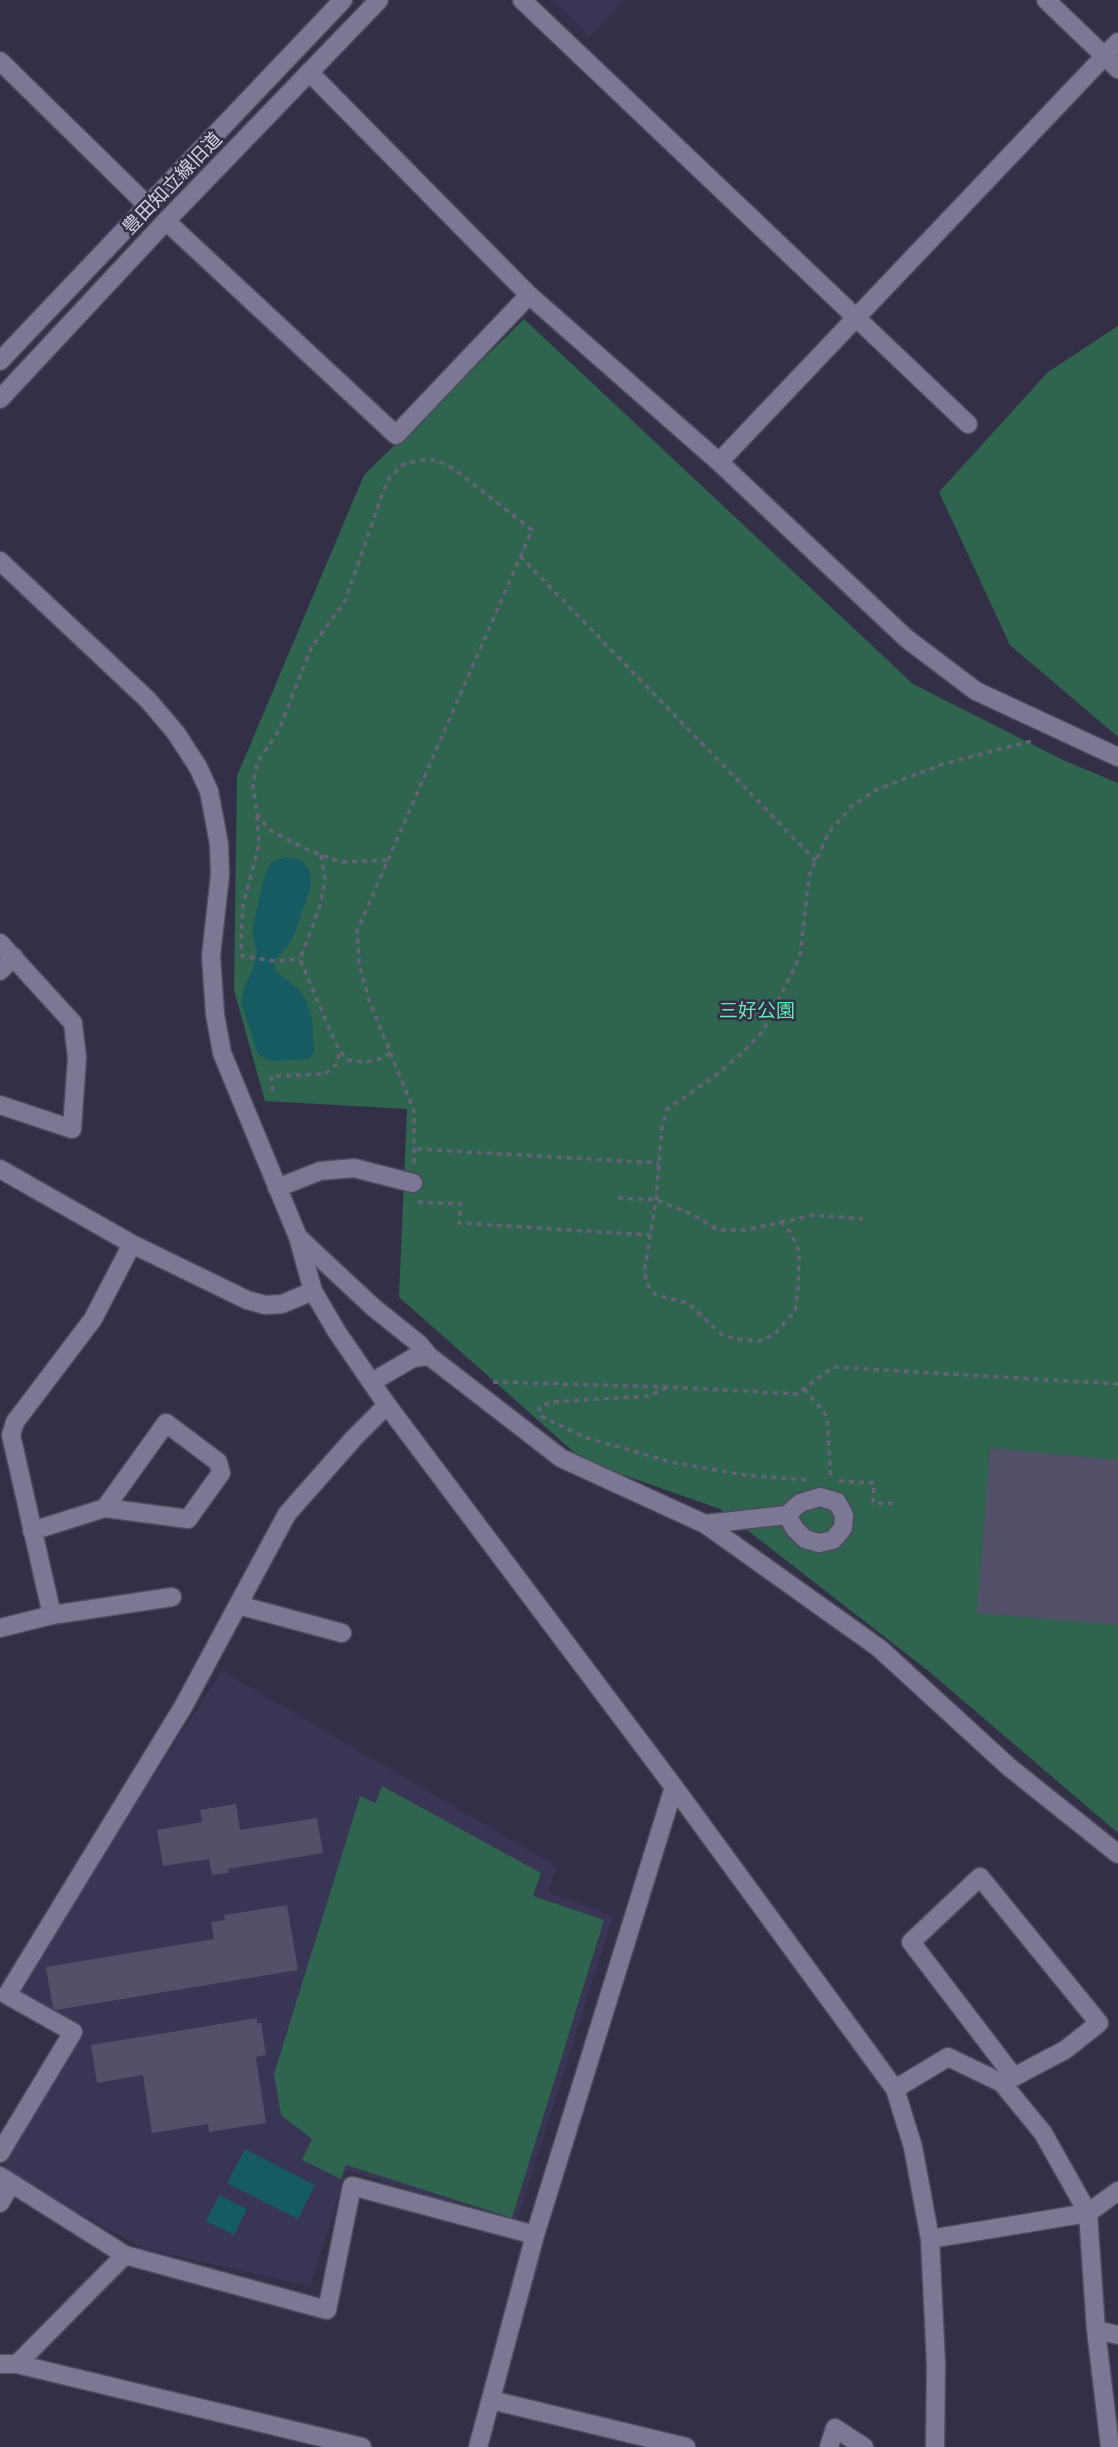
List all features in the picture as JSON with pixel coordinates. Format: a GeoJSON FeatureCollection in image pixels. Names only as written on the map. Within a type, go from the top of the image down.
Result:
{"type":"FeatureCollection","features":[{"type":"Feature","properties":{"kind":"street","name":"豊田知立線旧道"},"geometry":{"type":"LineString","coordinates":[[0,361],[343,0]]}},
{"type":"Feature","properties":{"kind":"street","name":"豊田知立線旧道"},"geometry":{"type":"LineString","coordinates":[[0,400],[166,221],[379,0]]}},
{"type":"Feature","properties":{"kind":"street"},"geometry":{"type":"LineString","coordinates":[[522,0],[968,425]]}},
{"type":"Feature","properties":{"kind":"street"},"geometry":{"type":"LineString","coordinates":[[1046,0],[1118,69]]}},
{"type":"Feature","properties":{"kind":"street"},"geometry":{"type":"LineString","coordinates":[[719,462],[1118,42]]}},
{"type":"Feature","properties":{"kind":"street"},"geometry":{"type":"LineString","coordinates":[[0,61],[148,206]]}},
{"type":"Feature","properties":{"kind":"street"},"geometry":{"type":"LineString","coordinates":[[309,72],[529,295],[719,462],[907,639],[976,691],[1118,757]]}},
{"type":"Feature","properties":{"kind":"street"},"geometry":{"type":"LineString","coordinates":[[166,221],[396,435],[529,295]]}},
{"type":"Feature","properties":{"kind":"street"},"geometry":{"type":"LineString","coordinates":[[0,561],[148,700],[176,733],[209,791],[218,831],[220,857],[219,893],[211,956],[215,1014],[222,1053],[298,1237],[313,1291],[337,1332],[387,1405],[674,1787],[895,2089],[913,2147],[930,2239],[936,2364],[935,2447]]}},
{"type":"Feature","properties":{"kind":"street"},"geometry":{"type":"LineString","coordinates":[[0,943],[73,1023],[77,1058],[72,1129],[0,1105]]}},
{"type":"Feature","properties":{"kind":"street"},"geometry":{"type":"LineString","coordinates":[[0,971],[14,957]]}},
{"type":"Feature","properties":{"kind":"street"},"geometry":{"type":"LineString","coordinates":[[277,1188],[320,1171],[354,1168],[413,1183]]}},
{"type":"Feature","properties":{"kind":"street"},"geometry":{"type":"LineString","coordinates":[[0,1169],[132,1244],[247,1300],[265,1305],[282,1304],[313,1291]]}},
{"type":"Feature","properties":{"kind":"street"},"geometry":{"type":"LineString","coordinates":[[298,1237],[373,1307],[419,1343],[429,1356],[561,1458],[705,1524],[879,1648],[1009,1767],[1118,1854]]}},
{"type":"Feature","properties":{"kind":"street"},"geometry":{"type":"LineString","coordinates":[[52,1615],[11,1435],[15,1422],[93,1320],[132,1244]]}},
{"type":"Feature","properties":{"kind":"street"},"geometry":{"type":"LineString","coordinates":[[372,1382],[413,1358],[429,1356]]}},
{"type":"Feature","properties":{"kind":"street"},"geometry":{"type":"LineString","coordinates":[[0,2153],[73,2032],[7,1994],[183,1707],[287,1514],[387,1405]]}},
{"type":"Feature","properties":{"kind":"street"},"geometry":{"type":"LineString","coordinates":[[32,1531],[105,1508],[188,1519],[221,1473],[218,1462],[166,1423],[105,1508]]}},
{"type":"Feature","properties":{"kind":"street"},"geometry":{"type":"LineString","coordinates":[[705,1524],[787,1515]]}},
{"type":"Feature","properties":{"kind":"street"},"geometry":{"type":"LineString","coordinates":[[0,1628],[52,1615],[172,1597]]}},
{"type":"Feature","properties":{"kind":"street"},"geometry":{"type":"LineString","coordinates":[[238,1605],[342,1633]]}},
{"type":"Feature","properties":{"kind":"street"},"geometry":{"type":"LineString","coordinates":[[478,2447],[535,2235],[674,1787]]}},
{"type":"Feature","properties":{"kind":"street"},"geometry":{"type":"LineString","coordinates":[[895,2089],[948,2057],[1008,2080],[1065,2050],[1099,2023],[980,1877],[911,1942],[1008,2080],[1043,2133],[1088,2213],[1096,2330],[1110,2447]]}},
{"type":"Feature","properties":{"kind":"street"},"geometry":{"type":"LineString","coordinates":[[0,2203],[6,2180],[125,2255],[327,2310],[352,2186],[535,2235]]}},
{"type":"Feature","properties":{"kind":"street"},"geometry":{"type":"LineString","coordinates":[[930,2239],[1088,2213],[1118,2191]]}},
{"type":"Feature","properties":{"kind":"street"},"geometry":{"type":"LineString","coordinates":[[9,2364],[125,2255]]}},
{"type":"Feature","properties":{"kind":"street"},"geometry":{"type":"LineString","coordinates":[[1096,2330],[1118,2335]]}},
{"type":"Feature","properties":{"kind":"street"},"geometry":{"type":"LineString","coordinates":[[9,2364],[362,2447]]}},
{"type":"Feature","properties":{"kind":"street"},"geometry":{"type":"LineString","coordinates":[[491,2400],[686,2447]]}},
{"type":"Feature","properties":{"kind":"street"},"geometry":{"type":"LineString","coordinates":[[829,2447],[835,2428],[864,2447]]}},
{"type":"Feature","properties":{"kind":"path"},"geometry":{"type":"LineString","coordinates":[[300,959],[274,961],[242,956],[243,906],[259,844],[253,786],[257,762],[279,730],[311,648],[345,601],[387,481],[402,465],[421,460],[436,460],[454,469],[531,530],[357,930],[359,964],[369,1000],[414,1111],[416,1149],[411,1202],[461,1204],[459,1223],[650,1235]]}},
{"type":"Feature","properties":{"kind":"path"},"geometry":{"type":"LineString","coordinates":[[520,556],[816,861]]}},
{"type":"Feature","properties":{"kind":"path"},"geometry":{"type":"LineString","coordinates":[[780,1222],[791,1233],[799,1251],[798,1288],[794,1311],[774,1335],[759,1341],[736,1339],[721,1334],[688,1303],[656,1295],[646,1283],[645,1268],[656,1200],[662,1127],[667,1109],[714,1077],[763,1031],[800,956],[809,876],[829,832],[852,806],[876,790],[940,765],[1065,732]]}},
{"type":"Feature","properties":{"kind":"path"},"geometry":{"type":"LineString","coordinates":[[257,814],[271,831],[321,855],[341,862],[387,860]]}},
{"type":"Feature","properties":{"kind":"path"},"geometry":{"type":"LineString","coordinates":[[321,855],[326,879],[320,906],[300,959],[339,1050],[348,1060],[365,1062],[391,1053]]}},
{"type":"Feature","properties":{"kind":"path"},"geometry":{"type":"LineString","coordinates":[[273,1091],[271,1076],[325,1074],[338,1063],[339,1050]]}},
{"type":"Feature","properties":{"kind":"path"},"geometry":{"type":"LineString","coordinates":[[416,1149],[659,1163]]}},
{"type":"Feature","properties":{"kind":"path"},"geometry":{"type":"LineString","coordinates":[[618,1198],[656,1200],[692,1214],[718,1230],[746,1230],[813,1215],[863,1219]]}},
{"type":"Feature","properties":{"kind":"path"},"geometry":{"type":"LineString","coordinates":[[459,1381],[797,1394],[833,1367],[1118,1384]]}},
{"type":"Feature","properties":{"kind":"path"},"geometry":{"type":"LineString","coordinates":[[669,1387],[648,1396],[551,1402],[539,1407],[541,1416],[584,1437],[671,1462],[744,1475],[819,1480]]}},
{"type":"Feature","properties":{"kind":"path"},"geometry":{"type":"LineString","coordinates":[[804,1389],[827,1416],[831,1481],[874,1483],[873,1503],[897,1504]]}},
{"type":"Feature","properties":{"kind":"shaded area"},"geometry":{"type":"Polygon","coordinates":[[[552,0],[624,0],[589,36],[552,0]]]}},
{"type":"Feature","properties":{"kind":"shaded area"},"geometry":{"type":"Polygon","coordinates":[[[286,857],[301,860],[310,871],[311,886],[294,935],[274,960],[275,971],[300,990],[307,1002],[312,1019],[314,1052],[309,1059],[274,1061],[258,1054],[241,1002],[257,952],[252,931],[265,874],[271,862],[286,857]]]}},
{"type":"Feature","properties":{"kind":"shaded area"},"geometry":{"type":"Polygon","coordinates":[[[222,1671],[557,1867],[548,1892],[613,1916],[516,2224],[347,2170],[310,2286],[142,2248],[2,2169],[82,2031],[12,1994],[222,1671]]]}},
{"type":"Feature","properties":{"kind":"shaded area"},"geometry":{"type":"Polygon","coordinates":[[[245,2149],[315,2185],[298,2219],[227,2183],[245,2149]]]}},
{"type":"Feature","properties":{"kind":"shaded area"},"geometry":{"type":"Polygon","coordinates":[[[219,2195],[247,2209],[234,2235],[206,2221],[219,2195]]]}},
{"type":"Feature","properties":{"kind":"green space","name":"三好公園"},"geometry":{"type":"Polygon","coordinates":[[[524,319],[913,684],[1063,760],[1118,783],[1118,1833],[926,1669],[720,1509],[584,1461],[399,1297],[407,1109],[265,1101],[234,990],[237,776],[364,475],[524,319]]]}},
{"type":"Feature","properties":{"kind":"green space"},"geometry":{"type":"Polygon","coordinates":[[[1118,326],[1118,737],[1010,645],[939,492],[1048,372],[1118,326]]]}},
{"type":"Feature","properties":{"kind":"green space"},"geometry":{"type":"Polygon","coordinates":[[[382,1786],[541,1873],[533,1896],[604,1920],[512,2218],[346,2165],[341,2179],[302,2160],[312,2139],[281,2115],[274,2074],[360,1796],[376,1803],[382,1786]]]}},
{"type":"Feature","properties":{"kind":"building"},"geometry":{"type":"Polygon","coordinates":[[[990,1448],[1118,1460],[1118,1625],[977,1613],[990,1448]]]}},
{"type":"Feature","properties":{"kind":"building"},"geometry":{"type":"Polygon","coordinates":[[[236,1804],[240,1830],[317,1818],[323,1853],[228,1869],[229,1873],[212,1875],[209,1859],[163,1866],[157,1830],[202,1822],[200,1810],[236,1804]]]}},
{"type":"Feature","properties":{"kind":"building"},"geometry":{"type":"Polygon","coordinates":[[[287,1905],[298,1970],[56,2010],[53,2008],[46,1967],[214,1939],[211,1922],[225,1920],[224,1915],[287,1905]]]}},
{"type":"Feature","properties":{"kind":"building"},"geometry":{"type":"Polygon","coordinates":[[[257,2018],[257,2023],[261,2023],[266,2055],[256,2057],[266,2123],[209,2132],[208,2124],[152,2133],[143,2075],[97,2083],[91,2045],[257,2018]]]}}]}
